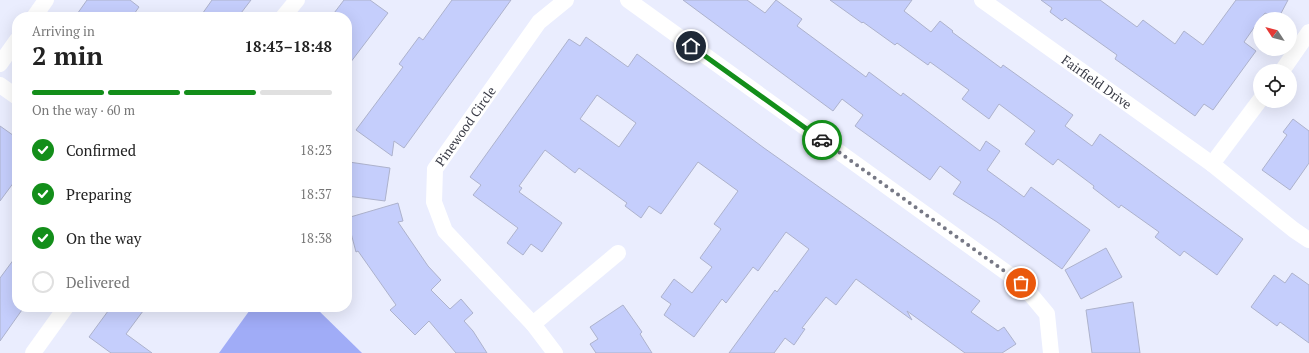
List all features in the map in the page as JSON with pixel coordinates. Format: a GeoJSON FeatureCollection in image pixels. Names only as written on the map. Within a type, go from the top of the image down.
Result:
{"type":"FeatureCollection","features":[{"type":"Feature","properties":{"kind":"street"},"geometry":{"type":"LineString","coordinates":[[38,12],[46,0]]}},
{"type":"Feature","properties":{"kind":"street"},"geometry":{"type":"LineString","coordinates":[[287,12],[297,0]]}},
{"type":"Feature","properties":{"kind":"street","name":"Pinewood Circle"},"geometry":{"type":"LineString","coordinates":[[555,353],[533,324],[444,231],[434,202],[435,169],[539,22],[566,0]]}},
{"type":"Feature","properties":{"kind":"street"},"geometry":{"type":"LineString","coordinates":[[628,0],[1021,283],[1047,314],[1050,353]]}},
{"type":"Feature","properties":{"kind":"street","name":"Fairfield Drive"},"geometry":{"type":"LineString","coordinates":[[982,0],[1212,164],[1294,230],[1309,240]]}},
{"type":"Feature","properties":{"kind":"street"},"geometry":{"type":"LineString","coordinates":[[1287,64],[1309,32]]}},
{"type":"Feature","properties":{"kind":"street"},"geometry":{"type":"LineString","coordinates":[[0,64],[12,47]]}},
{"type":"Feature","properties":{"kind":"street"},"geometry":{"type":"LineString","coordinates":[[0,85],[12,93]]}},
{"type":"Feature","properties":{"kind":"street"},"geometry":{"type":"LineString","coordinates":[[1212,164],[1254,108]]}},
{"type":"Feature","properties":{"kind":"street"},"geometry":{"type":"LineString","coordinates":[[533,324],[618,253]]}},
{"type":"Feature","properties":{"kind":"street"},"geometry":{"type":"LineString","coordinates":[[33,353],[62,312]]}},
{"type":"Feature","properties":{"kind":"water"},"geometry":{"type":"Polygon","coordinates":[[[248,312],[320,312],[362,353],[219,353],[248,312]]]}},
{"type":"Feature","properties":{"kind":"building"},"geometry":{"type":"Polygon","coordinates":[[[87,0],[130,0],[139,7],[136,12],[79,12],[87,0]]]}},
{"type":"Feature","properties":{"kind":"building"},"geometry":{"type":"Polygon","coordinates":[[[212,0],[251,0],[242,12],[204,12],[212,0]]]}},
{"type":"Feature","properties":{"kind":"building"},"geometry":{"type":"Polygon","coordinates":[[[344,0],[370,0],[388,13],[352,60],[352,12],[335,12],[344,0]]]}},
{"type":"Feature","properties":{"kind":"building"},"geometry":{"type":"Polygon","coordinates":[[[452,0],[511,0],[404,148],[394,141],[392,156],[356,130],[403,67],[399,64],[419,37],[423,40],[452,0]]]}},
{"type":"Feature","properties":{"kind":"building"},"geometry":{"type":"Polygon","coordinates":[[[683,0],[747,0],[765,13],[776,0],[802,19],[797,26],[866,77],[869,72],[901,96],[903,93],[980,151],[986,141],[1000,151],[987,170],[1024,197],[1031,187],[1090,230],[1062,269],[997,222],[953,194],[961,182],[940,166],[930,180],[855,126],[863,115],[842,99],[833,111],[683,0]]]}},
{"type":"Feature","properties":{"kind":"building"},"geometry":{"type":"Polygon","coordinates":[[[830,0],[912,0],[904,11],[931,32],[940,21],[953,31],[952,32],[1001,68],[1003,65],[1073,115],[1065,126],[1092,146],[1100,134],[1243,239],[1217,275],[1184,251],[1180,256],[1155,237],[1159,232],[1121,205],[1119,208],[1093,188],[1094,186],[1058,159],[1053,165],[1025,144],[1035,131],[999,104],[989,119],[962,99],[969,90],[930,62],[928,65],[897,43],[895,45],[830,0]]]}},
{"type":"Feature","properties":{"kind":"building"},"geometry":{"type":"Polygon","coordinates":[[[1041,0],[1100,0],[1137,27],[1143,20],[1175,44],[1184,31],[1203,45],[1236,0],[1288,0],[1282,12],[1253,12],[1253,29],[1244,42],[1253,49],[1253,55],[1213,110],[1204,104],[1195,116],[1115,59],[1117,55],[1065,18],[1062,21],[1050,12],[1052,8],[1041,0]]]}},
{"type":"Feature","properties":{"kind":"building"},"geometry":{"type":"Polygon","coordinates":[[[586,37],[628,67],[637,54],[764,148],[980,301],[971,312],[998,331],[1004,327],[1016,344],[1002,353],[965,353],[907,311],[912,320],[856,279],[836,305],[826,297],[802,328],[805,329],[794,345],[785,338],[774,353],[729,353],[775,290],[777,292],[809,249],[786,232],[758,271],[753,267],[726,303],[722,299],[694,337],[664,315],[671,304],[661,297],[674,279],[692,293],[712,267],[700,258],[721,229],[714,224],[738,191],[698,162],[661,214],[649,206],[641,218],[625,206],[627,203],[579,168],[575,173],[545,150],[519,186],[522,188],[519,192],[562,223],[542,252],[531,244],[523,255],[507,243],[518,228],[473,195],[481,185],[470,177],[569,39],[580,46],[586,37]],[[597,95],[580,119],[619,147],[636,123],[597,95]]]}},
{"type":"Feature","properties":{"kind":"building"},"geometry":{"type":"Polygon","coordinates":[[[1293,119],[1309,131],[1309,163],[1290,190],[1262,170],[1287,135],[1283,132],[1293,119]]]}},
{"type":"Feature","properties":{"kind":"building"},"geometry":{"type":"Polygon","coordinates":[[[0,126],[12,134],[12,185],[0,201],[0,126]]]}},
{"type":"Feature","properties":{"kind":"building"},"geometry":{"type":"Polygon","coordinates":[[[352,162],[390,168],[385,201],[352,197],[352,162]]]}},
{"type":"Feature","properties":{"kind":"building"},"geometry":{"type":"Polygon","coordinates":[[[398,203],[403,221],[398,222],[428,266],[441,280],[431,290],[450,309],[461,299],[473,313],[464,321],[473,331],[487,353],[456,353],[429,321],[415,335],[390,310],[396,305],[358,251],[356,252],[352,237],[352,217],[398,203]]]}},
{"type":"Feature","properties":{"kind":"building"},"geometry":{"type":"Polygon","coordinates":[[[1106,248],[1122,277],[1081,299],[1065,270],[1106,248]]]}},
{"type":"Feature","properties":{"kind":"building"},"geometry":{"type":"Polygon","coordinates":[[[12,262],[12,312],[20,312],[0,341],[0,278],[12,262]]]}},
{"type":"Feature","properties":{"kind":"building"},"geometry":{"type":"Polygon","coordinates":[[[1292,273],[1309,285],[1309,343],[1280,322],[1277,326],[1251,307],[1274,275],[1285,283],[1292,273]]]}},
{"type":"Feature","properties":{"kind":"building"},"geometry":{"type":"Polygon","coordinates":[[[1133,302],[1140,353],[1092,353],[1086,310],[1133,302]]]}},
{"type":"Feature","properties":{"kind":"building"},"geometry":{"type":"Polygon","coordinates":[[[623,305],[642,332],[640,334],[652,353],[596,353],[590,344],[598,339],[590,327],[623,305]]]}},
{"type":"Feature","properties":{"kind":"building"},"geometry":{"type":"Polygon","coordinates":[[[107,312],[142,312],[126,334],[152,353],[111,353],[89,337],[107,312]]]}},
{"type":"Feature","properties":{"kind":"way so far"},"geometry":{"type":"LineString","coordinates":[[822,140],[1021,283]]}},
{"type":"Feature","properties":{"kind":"route"},"geometry":{"type":"LineString","coordinates":[[691,46],[822,140]]}}]}
